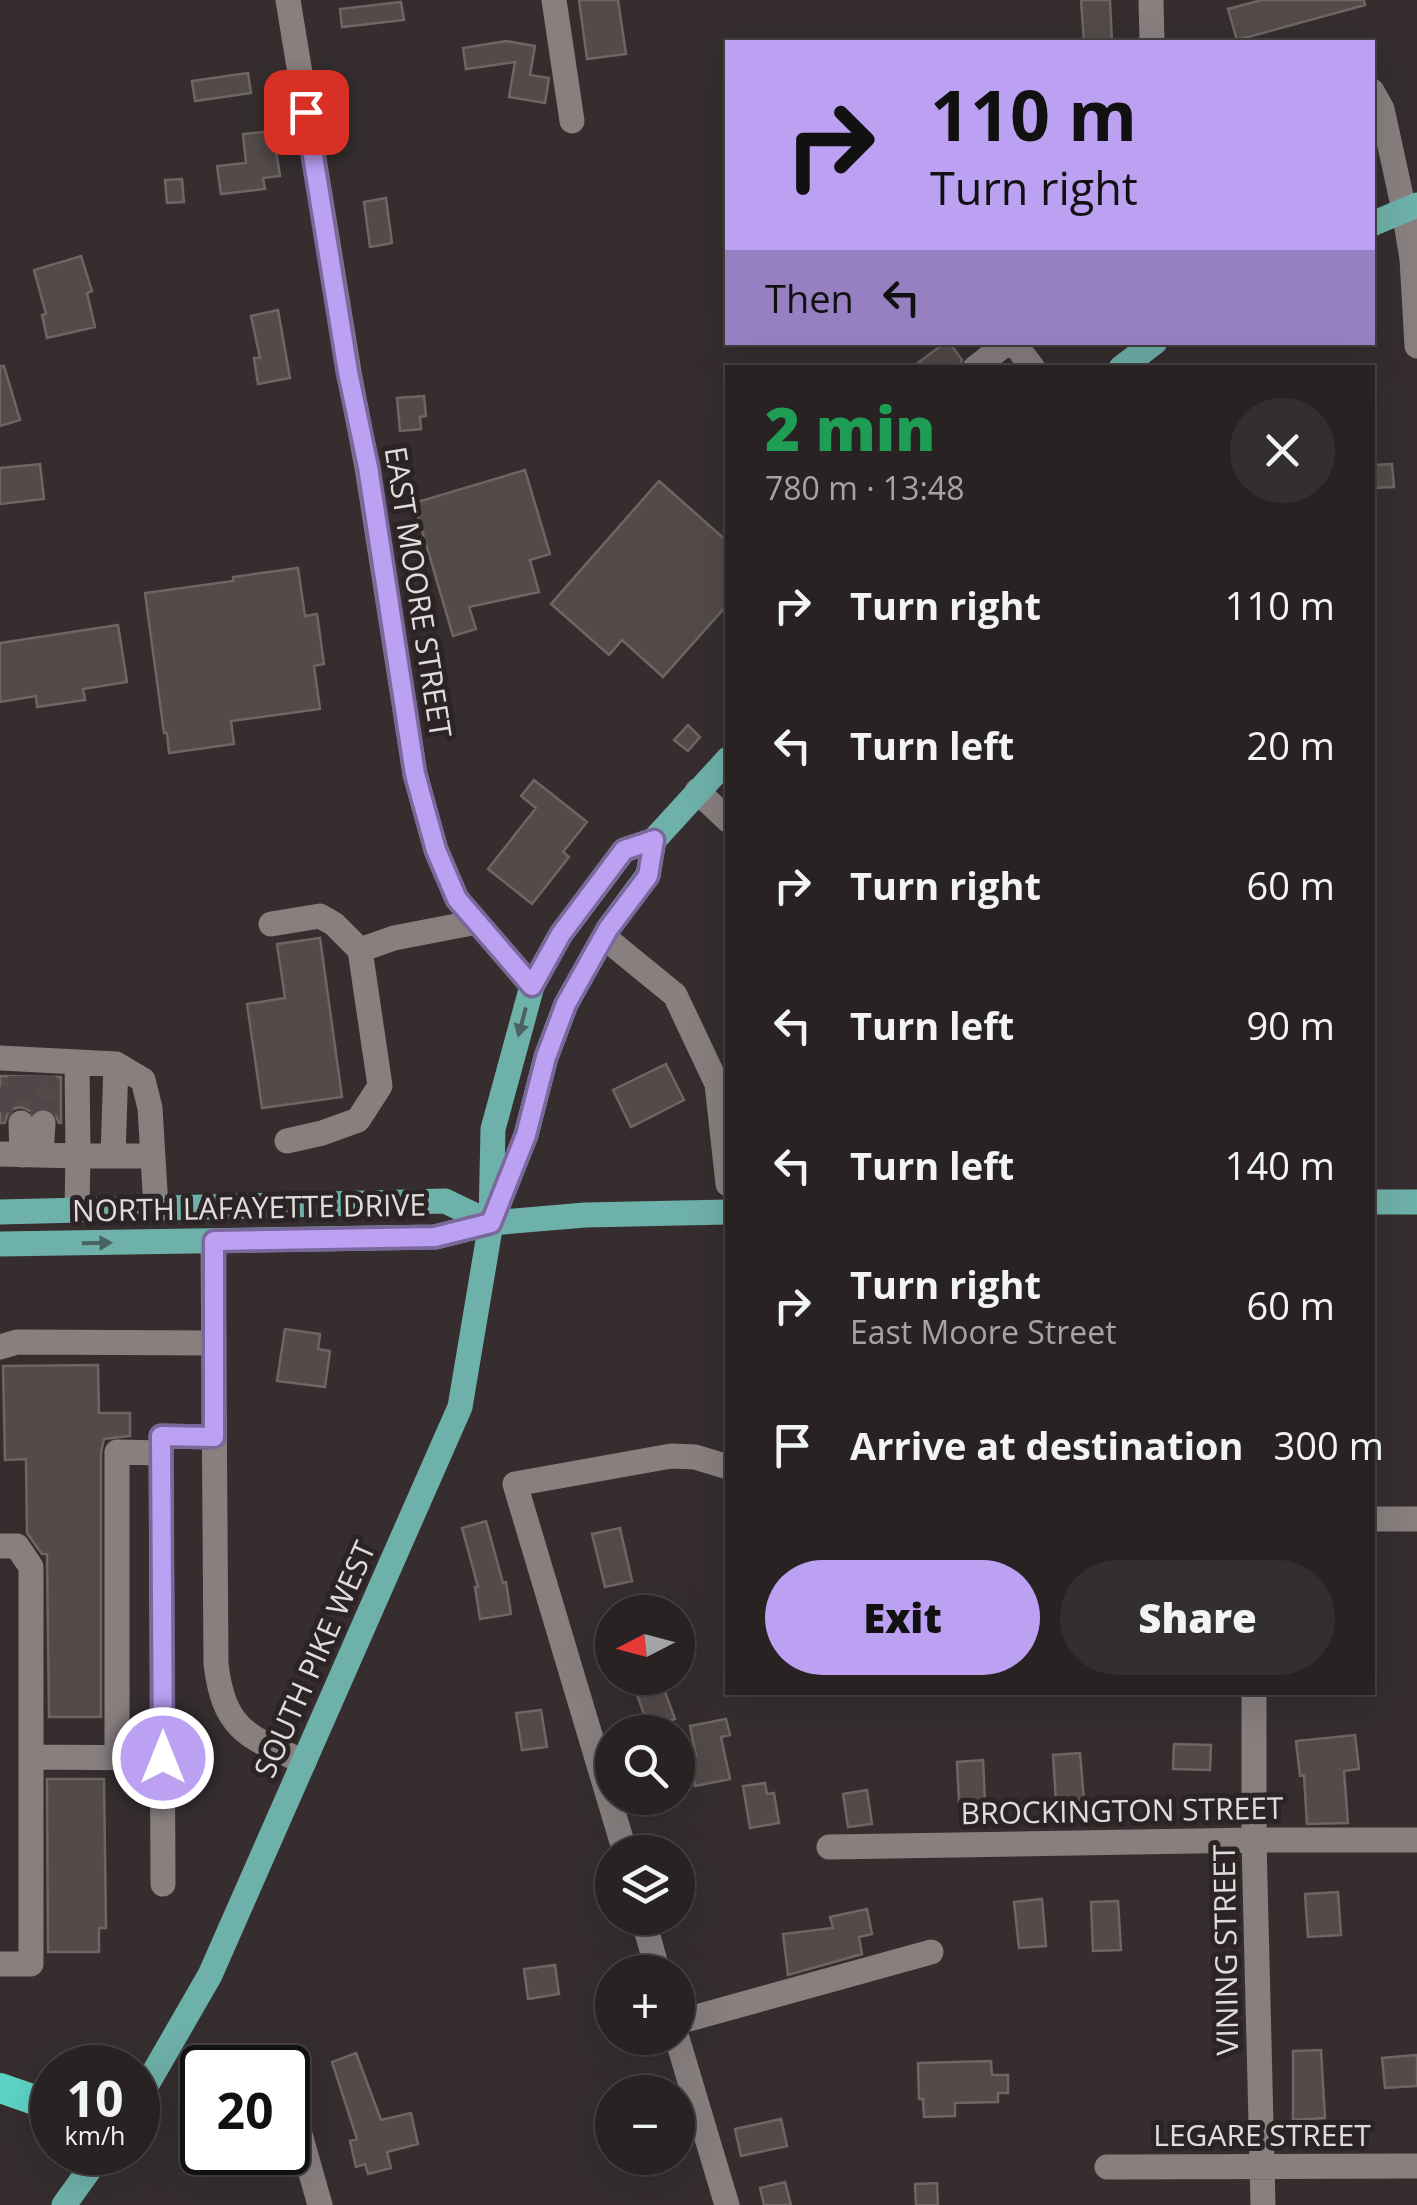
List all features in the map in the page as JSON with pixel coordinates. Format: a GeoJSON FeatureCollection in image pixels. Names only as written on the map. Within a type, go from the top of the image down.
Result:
{"type":"FeatureCollection","features":[{"type":"Feature","properties":{"kind":"highway"},"geometry":{"type":"LineString","coordinates":[[3,2090],[30,2099]]}},
{"type":"Feature","properties":{"kind":"main road"},"geometry":{"type":"LineString","coordinates":[[1375,223],[1410,207]]}},
{"type":"Feature","properties":{"kind":"main road"},"geometry":{"type":"LineString","coordinates":[[1125,365],[1152,345]]}},
{"type":"Feature","properties":{"kind":"main road"},"geometry":{"type":"LineString","coordinates":[[491,1223],[493,1128],[532,986],[561,934],[624,850],[654,840],[725,763]]}},
{"type":"Feature","properties":{"kind":"main road"},"geometry":{"type":"LineString","coordinates":[[491,1223],[526,1135],[546,1057],[566,1004],[604,937],[648,876],[654,840]]}},
{"type":"Feature","properties":{"kind":"main road"},"geometry":{"type":"LineString","coordinates":[[0,1212],[445,1201],[491,1223]]}},
{"type":"Feature","properties":{"kind":"main road"},"geometry":{"type":"LineString","coordinates":[[1375,1202],[1417,1202]]}},
{"type":"Feature","properties":{"kind":"main road","name":"NORTH LAFAYETTE DRIVE"},"geometry":{"type":"LineString","coordinates":[[0,1244],[435,1237],[491,1223],[585,1215],[725,1212]]}},
{"type":"Feature","properties":{"kind":"main road","name":"SOUTH PIKE WEST"},"geometry":{"type":"LineString","coordinates":[[160,2062],[210,1976],[460,1408],[491,1223]]}},
{"type":"Feature","properties":{"kind":"main road"},"geometry":{"type":"LineString","coordinates":[[64,2205],[86,2175]]}},
{"type":"Feature","properties":{"kind":"street","name":"EAST MOORE STREET"},"geometry":{"type":"LineString","coordinates":[[288,0],[348,372],[368,467],[415,774],[436,850],[457,899],[532,986]]}},
{"type":"Feature","properties":{"kind":"street"},"geometry":{"type":"LineString","coordinates":[[554,0],[572,120]]}},
{"type":"Feature","properties":{"kind":"street"},"geometry":{"type":"LineString","coordinates":[[1152,0],[1152,40]]}},
{"type":"Feature","properties":{"kind":"street"},"geometry":{"type":"LineString","coordinates":[[1375,96],[1382,108],[1410,207],[1417,346]]}},
{"type":"Feature","properties":{"kind":"street"},"geometry":{"type":"LineString","coordinates":[[985,365],[1018,355]]}},
{"type":"Feature","properties":{"kind":"street"},"geometry":{"type":"LineString","coordinates":[[697,791],[725,817]]}},
{"type":"Feature","properties":{"kind":"street"},"geometry":{"type":"LineString","coordinates":[[271,924],[320,916],[360,950],[380,1086],[358,1120],[287,1141]]}},
{"type":"Feature","properties":{"kind":"street"},"geometry":{"type":"LineString","coordinates":[[360,950],[394,938],[478,922]]}},
{"type":"Feature","properties":{"kind":"street"},"geometry":{"type":"LineString","coordinates":[[604,937],[675,995],[723,1095],[725,1131]]}},
{"type":"Feature","properties":{"kind":"street"},"geometry":{"type":"LineString","coordinates":[[77,1062],[77,1210]]}},
{"type":"Feature","properties":{"kind":"street"},"geometry":{"type":"LineString","coordinates":[[113,1156],[116,1064]]}},
{"type":"Feature","properties":{"kind":"street"},"geometry":{"type":"LineString","coordinates":[[19,1066],[116,1064],[143,1080],[150,1108],[156,1208]]}},
{"type":"Feature","properties":{"kind":"street"},"geometry":{"type":"LineString","coordinates":[[32,1123],[21,1154],[152,1156]]}},
{"type":"Feature","properties":{"kind":"street"},"geometry":{"type":"LineString","coordinates":[[214,1241],[219,1690],[228,1713],[240,1728],[254,1739],[304,1762]]}},
{"type":"Feature","properties":{"kind":"street"},"geometry":{"type":"LineString","coordinates":[[0,1347],[17,1342],[214,1343]]}},
{"type":"Feature","properties":{"kind":"street"},"geometry":{"type":"LineString","coordinates":[[164,1884],[161,1436],[214,1437]]}},
{"type":"Feature","properties":{"kind":"street"},"geometry":{"type":"LineString","coordinates":[[117,1758],[118,1452],[161,1453]]}},
{"type":"Feature","properties":{"kind":"street"},"geometry":{"type":"LineString","coordinates":[[620,1835],[516,1484],[672,1456],[696,1457],[725,1466]]}},
{"type":"Feature","properties":{"kind":"street"},"geometry":{"type":"LineString","coordinates":[[1375,1519],[1417,1518]]}},
{"type":"Feature","properties":{"kind":"street"},"geometry":{"type":"LineString","coordinates":[[0,1546],[17,1546],[31,1567],[31,1964],[0,1964]]}},
{"type":"Feature","properties":{"kind":"street","name":"VINING STREET"},"geometry":{"type":"LineString","coordinates":[[1254,1695],[1263,2205]]}},
{"type":"Feature","properties":{"kind":"street"},"geometry":{"type":"LineString","coordinates":[[31,1756],[163,1758]]}},
{"type":"Feature","properties":{"kind":"street","name":"BROCKINGTON STREET"},"geometry":{"type":"LineString","coordinates":[[829,1847],[1417,1840]]}},
{"type":"Feature","properties":{"kind":"street"},"geometry":{"type":"LineString","coordinates":[[695,2017],[931,1952]]}},
{"type":"Feature","properties":{"kind":"street"},"geometry":{"type":"LineString","coordinates":[[682,2055],[726,2205]]}},
{"type":"Feature","properties":{"kind":"street","name":"LEGARE STREET"},"geometry":{"type":"LineString","coordinates":[[1106,2167],[1417,2166]]}},
{"type":"Feature","properties":{"kind":"street"},"geometry":{"type":"LineString","coordinates":[[310,2170],[320,2205]]}},
{"type":"Feature","properties":{"kind":"building"},"geometry":{"type":"Polygon","coordinates":[[[579,0],[618,0],[626,54],[587,59],[579,0]]]}},
{"type":"Feature","properties":{"kind":"building"},"geometry":{"type":"Polygon","coordinates":[[[1081,0],[1110,0],[1112,40],[1084,40],[1081,0]]]}},
{"type":"Feature","properties":{"kind":"building"},"geometry":{"type":"Polygon","coordinates":[[[1262,0],[1364,0],[1365,5],[1237,40],[1228,9],[1262,0]]]}},
{"type":"Feature","properties":{"kind":"building"},"geometry":{"type":"Polygon","coordinates":[[[401,2],[404,20],[342,27],[340,9],[401,2]]]}},
{"type":"Feature","properties":{"kind":"building"},"geometry":{"type":"Polygon","coordinates":[[[506,41],[535,46],[530,75],[549,78],[545,103],[509,97],[515,62],[466,69],[463,48],[506,41]]]}},
{"type":"Feature","properties":{"kind":"building"},"geometry":{"type":"Polygon","coordinates":[[[248,73],[251,93],[195,101],[192,81],[248,73]]]}},
{"type":"Feature","properties":{"kind":"building"},"geometry":{"type":"Polygon","coordinates":[[[273,131],[280,176],[263,178],[265,189],[221,194],[217,166],[246,163],[243,134],[273,131]]]}},
{"type":"Feature","properties":{"kind":"building"},"geometry":{"type":"Polygon","coordinates":[[[182,179],[184,202],[167,203],[165,180],[182,179]]]}},
{"type":"Feature","properties":{"kind":"building"},"geometry":{"type":"Polygon","coordinates":[[[386,198],[392,243],[370,247],[364,202],[386,198]]]}},
{"type":"Feature","properties":{"kind":"building"},"geometry":{"type":"Polygon","coordinates":[[[81,256],[92,291],[87,293],[95,327],[47,338],[42,315],[46,314],[34,270],[81,256]]]}},
{"type":"Feature","properties":{"kind":"building"},"geometry":{"type":"Polygon","coordinates":[[[278,310],[290,378],[258,384],[254,358],[260,358],[251,316],[278,310]]]}},
{"type":"Feature","properties":{"kind":"building"},"geometry":{"type":"Polygon","coordinates":[[[942,345],[951,345],[962,360],[960,365],[915,365],[942,345]]]}},
{"type":"Feature","properties":{"kind":"building"},"geometry":{"type":"Polygon","coordinates":[[[0,366],[4,366],[20,420],[0,426],[0,366]]]}},
{"type":"Feature","properties":{"kind":"building"},"geometry":{"type":"Polygon","coordinates":[[[424,396],[426,416],[420,417],[421,429],[400,431],[397,398],[424,396]]]}},
{"type":"Feature","properties":{"kind":"building"},"geometry":{"type":"Polygon","coordinates":[[[40,464],[44,499],[0,504],[0,468],[40,464]]]}},
{"type":"Feature","properties":{"kind":"building"},"geometry":{"type":"Polygon","coordinates":[[[1392,464],[1394,487],[1375,488],[1375,465],[1392,464]]]}},
{"type":"Feature","properties":{"kind":"building"},"geometry":{"type":"Polygon","coordinates":[[[525,470],[550,554],[530,560],[539,592],[469,607],[476,629],[453,636],[414,503],[525,470]]]}},
{"type":"Feature","properties":{"kind":"building"},"geometry":{"type":"Polygon","coordinates":[[[659,481],[725,539],[725,607],[663,677],[622,640],[609,655],[551,604],[659,481]]]}},
{"type":"Feature","properties":{"kind":"building"},"geometry":{"type":"Polygon","coordinates":[[[298,568],[305,616],[317,614],[324,664],[314,666],[320,709],[231,721],[234,744],[169,753],[145,593],[298,568]]]}},
{"type":"Feature","properties":{"kind":"building"},"geometry":{"type":"Polygon","coordinates":[[[118,625],[127,682],[83,689],[85,700],[37,707],[36,696],[0,702],[0,643],[118,625]]]}},
{"type":"Feature","properties":{"kind":"building"},"geometry":{"type":"Polygon","coordinates":[[[688,725],[700,737],[688,751],[674,740],[688,725]]]}},
{"type":"Feature","properties":{"kind":"building"},"geometry":{"type":"Polygon","coordinates":[[[534,780],[587,822],[563,852],[569,857],[532,904],[488,869],[536,808],[521,796],[534,780]]]}},
{"type":"Feature","properties":{"kind":"building"},"geometry":{"type":"Polygon","coordinates":[[[320,938],[342,1097],[262,1108],[247,1004],[285,998],[277,944],[320,938]]]}},
{"type":"Feature","properties":{"kind":"building"},"geometry":{"type":"Polygon","coordinates":[[[666,1064],[684,1100],[631,1127],[613,1090],[666,1064]]]}},
{"type":"Feature","properties":{"kind":"building"},"geometry":{"type":"Polygon","coordinates":[[[0,1076],[61,1077],[61,1123],[53,1110],[43,1107],[32,1112],[21,1107],[13,1109],[5,1123],[0,1123],[0,1076]]]}},
{"type":"Feature","properties":{"kind":"building"},"geometry":{"type":"Polygon","coordinates":[[[285,1329],[320,1334],[318,1349],[330,1351],[325,1387],[277,1381],[285,1329]]]}},
{"type":"Feature","properties":{"kind":"building"},"geometry":{"type":"Polygon","coordinates":[[[98,1365],[99,1413],[130,1413],[130,1436],[104,1439],[101,1452],[101,1717],[49,1717],[47,1554],[42,1554],[27,1533],[26,1459],[5,1460],[3,1366],[98,1365]]]}},
{"type":"Feature","properties":{"kind":"building"},"geometry":{"type":"Polygon","coordinates":[[[486,1521],[503,1583],[506,1582],[511,1614],[480,1619],[478,1587],[462,1528],[486,1521]]]}},
{"type":"Feature","properties":{"kind":"building"},"geometry":{"type":"Polygon","coordinates":[[[620,1528],[632,1581],[605,1587],[592,1534],[620,1528]]]}},
{"type":"Feature","properties":{"kind":"building"},"geometry":{"type":"Polygon","coordinates":[[[637,1695],[666,1695],[674,1715],[644,1715],[637,1695]]]}},
{"type":"Feature","properties":{"kind":"building"},"geometry":{"type":"Polygon","coordinates":[[[541,1710],[547,1747],[522,1750],[516,1713],[541,1710]]]}},
{"type":"Feature","properties":{"kind":"building"},"geometry":{"type":"Polygon","coordinates":[[[726,1719],[730,1735],[721,1737],[730,1779],[695,1786],[695,1725],[726,1719]]]}},
{"type":"Feature","properties":{"kind":"building"},"geometry":{"type":"Polygon","coordinates":[[[1355,1735],[1359,1769],[1344,1771],[1348,1823],[1307,1824],[1304,1775],[1300,1776],[1296,1741],[1355,1735]]]}},
{"type":"Feature","properties":{"kind":"building"},"geometry":{"type":"Polygon","coordinates":[[[1174,1744],[1211,1745],[1210,1770],[1173,1769],[1174,1744]]]}},
{"type":"Feature","properties":{"kind":"building"},"geometry":{"type":"Polygon","coordinates":[[[1080,1753],[1084,1800],[1056,1802],[1053,1755],[1080,1753]]]}},
{"type":"Feature","properties":{"kind":"building"},"geometry":{"type":"Polygon","coordinates":[[[983,1760],[985,1801],[959,1802],[957,1762],[983,1760]]]}},
{"type":"Feature","properties":{"kind":"building"},"geometry":{"type":"Polygon","coordinates":[[[47,1779],[104,1779],[106,1928],[99,1928],[99,1952],[48,1952],[47,1779]]]}},
{"type":"Feature","properties":{"kind":"building"},"geometry":{"type":"Polygon","coordinates":[[[765,1783],[767,1794],[774,1793],[779,1823],[750,1828],[743,1786],[765,1783]]]}},
{"type":"Feature","properties":{"kind":"building"},"geometry":{"type":"Polygon","coordinates":[[[867,1790],[872,1824],[848,1827],[843,1794],[867,1790]]]}},
{"type":"Feature","properties":{"kind":"building"},"geometry":{"type":"Polygon","coordinates":[[[1338,1892],[1341,1935],[1308,1937],[1305,1894],[1338,1892]]]}},
{"type":"Feature","properties":{"kind":"building"},"geometry":{"type":"Polygon","coordinates":[[[1042,1899],[1046,1946],[1019,1948],[1014,1902],[1042,1899]]]}},
{"type":"Feature","properties":{"kind":"building"},"geometry":{"type":"Polygon","coordinates":[[[1118,1901],[1121,1950],[1093,1951],[1091,1902],[1118,1901]]]}},
{"type":"Feature","properties":{"kind":"building"},"geometry":{"type":"Polygon","coordinates":[[[867,1909],[872,1934],[859,1937],[862,1954],[788,1975],[783,1934],[833,1928],[830,1917],[867,1909]]]}},
{"type":"Feature","properties":{"kind":"building"},"geometry":{"type":"Polygon","coordinates":[[[555,1965],[559,1994],[528,1999],[524,1969],[555,1965]]]}},
{"type":"Feature","properties":{"kind":"building"},"geometry":{"type":"Polygon","coordinates":[[[1321,2050],[1325,2118],[1293,2120],[1293,2051],[1321,2050]]]}},
{"type":"Feature","properties":{"kind":"building"},"geometry":{"type":"Polygon","coordinates":[[[356,2053],[381,2120],[411,2113],[418,2144],[387,2152],[391,2168],[368,2174],[365,2164],[356,2167],[350,2141],[357,2139],[332,2062],[356,2053]]]}},
{"type":"Feature","properties":{"kind":"building"},"geometry":{"type":"Polygon","coordinates":[[[1417,2055],[1417,2086],[1385,2088],[1382,2058],[1417,2055]]]}},
{"type":"Feature","properties":{"kind":"building"},"geometry":{"type":"Polygon","coordinates":[[[991,2061],[992,2075],[1008,2075],[1008,2093],[998,2093],[998,2102],[955,2103],[955,2116],[924,2117],[918,2063],[991,2061]]]}},
{"type":"Feature","properties":{"kind":"building"},"geometry":{"type":"Polygon","coordinates":[[[781,2119],[787,2146],[741,2156],[735,2129],[781,2119]]]}},
{"type":"Feature","properties":{"kind":"building"},"geometry":{"type":"Polygon","coordinates":[[[785,2182],[791,2205],[764,2205],[760,2188],[785,2182]]]}},
{"type":"Feature","properties":{"kind":"building"},"geometry":{"type":"Polygon","coordinates":[[[937,2183],[938,2205],[916,2205],[915,2184],[937,2183]]]}},
{"type":"Feature","properties":{"kind":"tunnel"},"geometry":{"type":"LineString","coordinates":[[0,1112],[2,1076]]}},
{"type":"Feature","properties":{"kind":"tunnel"},"geometry":{"type":"LineString","coordinates":[[21,1076],[21,1123]]}},
{"type":"Feature","properties":{"kind":"tunnel"},"geometry":{"type":"LineString","coordinates":[[43,1123],[44,1076]]}},
{"type":"Feature","properties":{"kind":"route"},"geometry":{"type":"LineString","coordinates":[[163,1758],[161,1436],[214,1437],[214,1241],[435,1237],[491,1223],[526,1135],[546,1057],[566,1004],[608,929],[648,876],[654,840],[624,850],[561,934],[532,986],[457,899],[436,850],[415,774],[368,467],[348,372],[306,112]]}}]}
